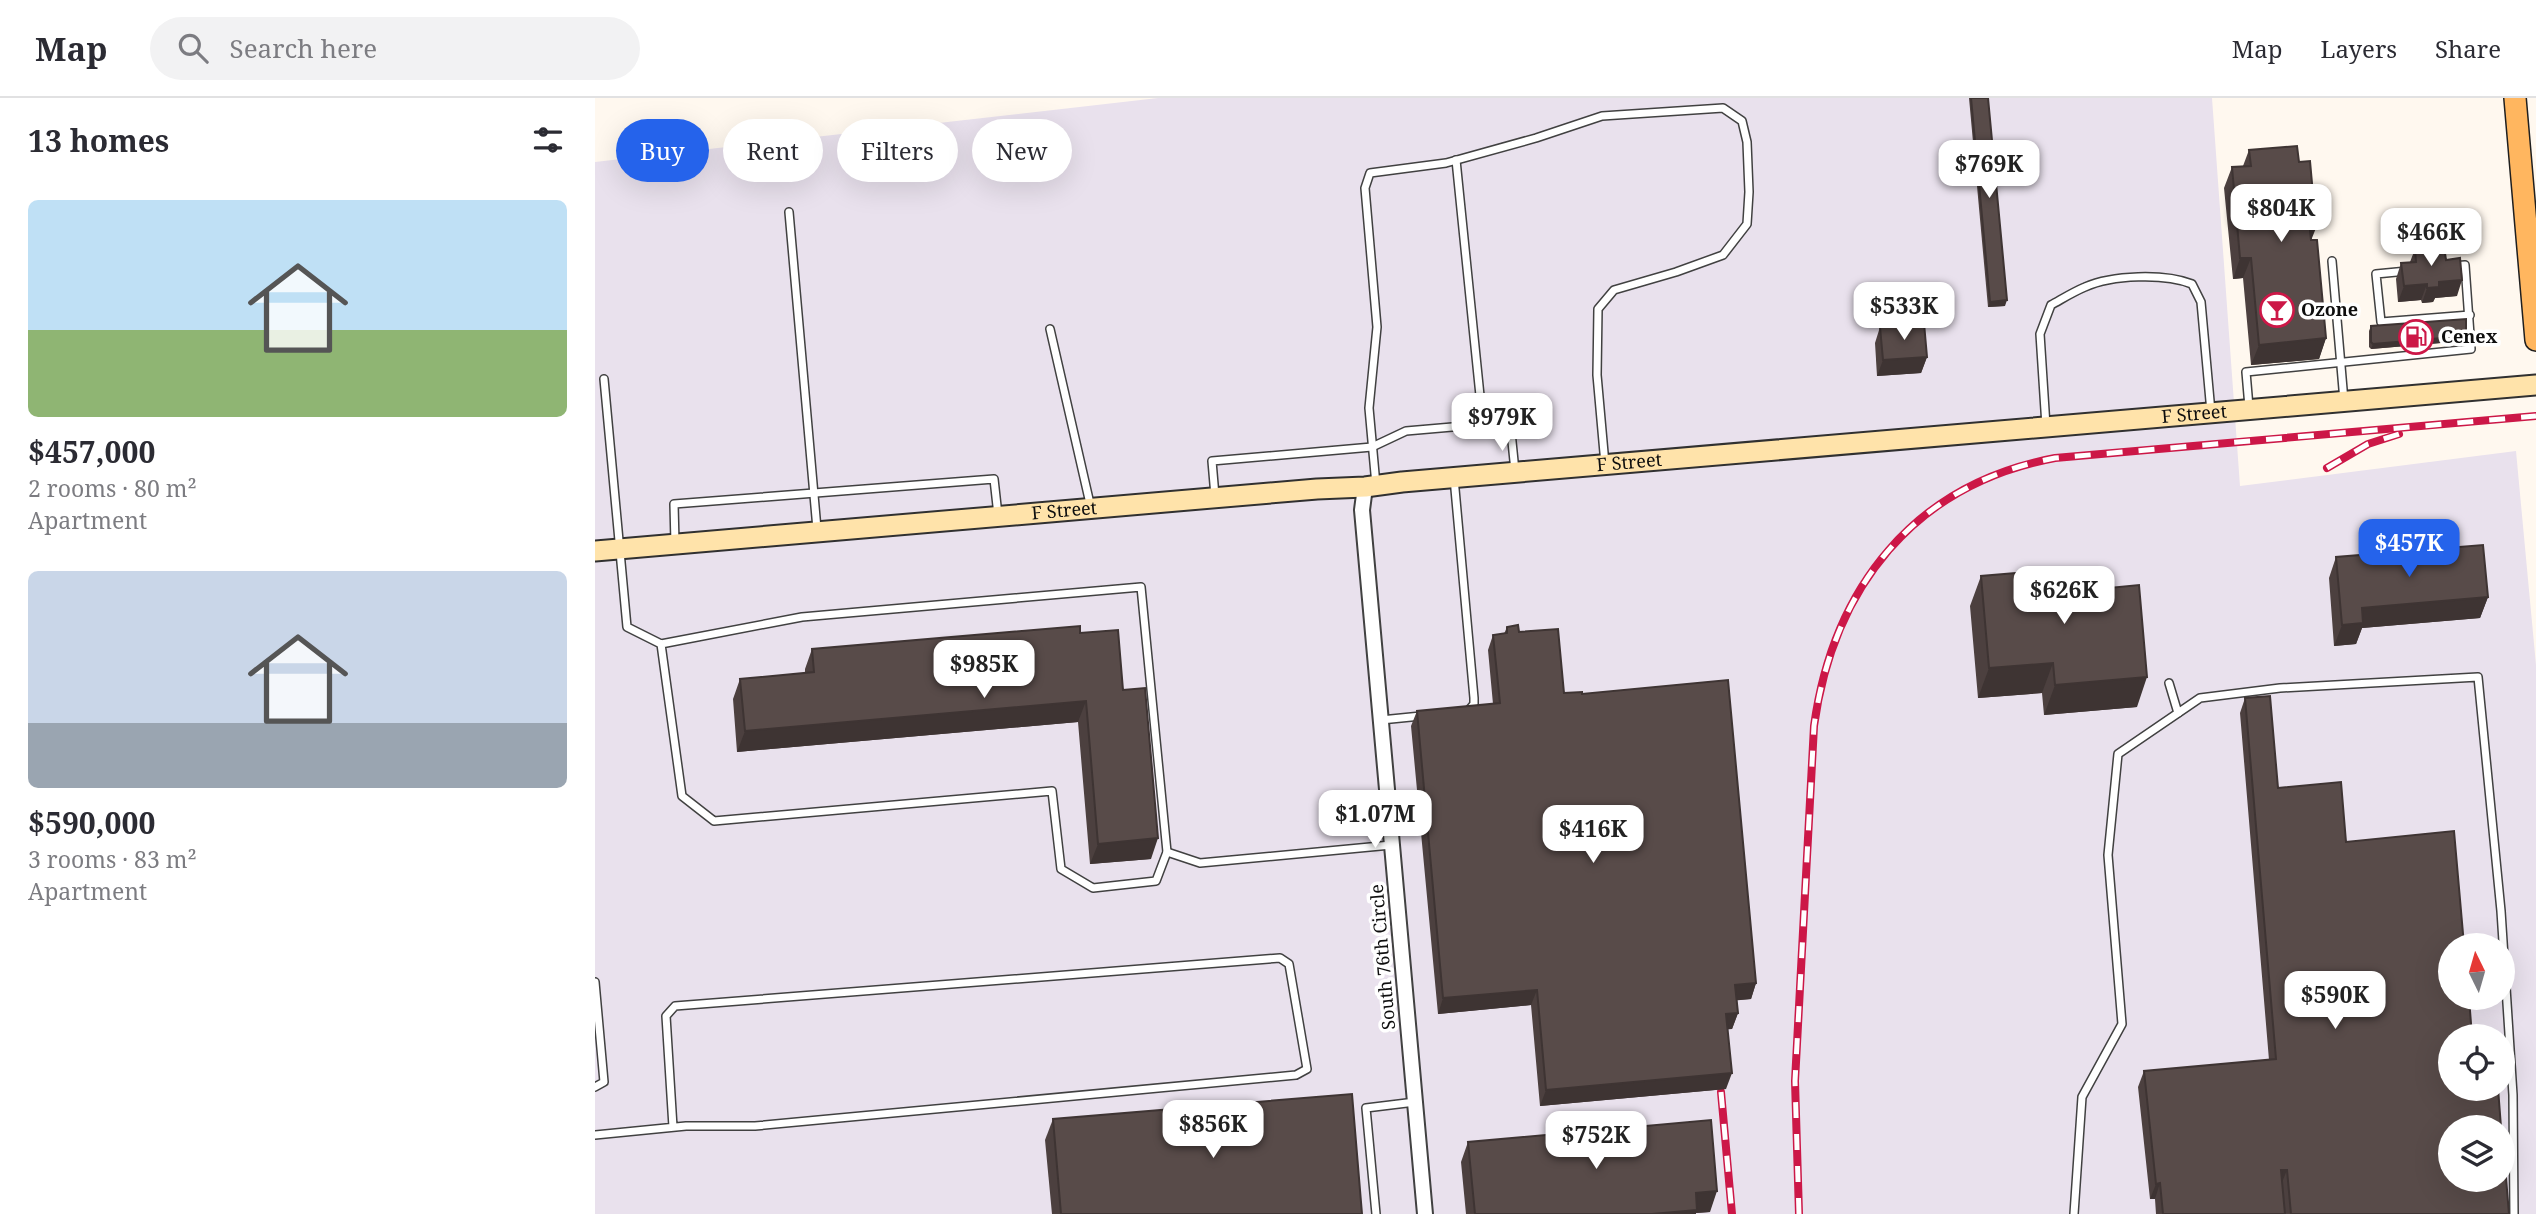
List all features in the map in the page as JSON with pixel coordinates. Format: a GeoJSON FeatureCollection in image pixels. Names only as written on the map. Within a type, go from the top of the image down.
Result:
{"type":"FeatureCollection","features":[{"type":"Feature","properties":{"kind":"main road"},"geometry":{"type":"LineString","coordinates":[[2515,98],[2536,340]]}},
{"type":"Feature","properties":{"kind":"street","name":"F Street"},"geometry":{"type":"LineString","coordinates":[[595,551],[1370,487],[1454,477],[2536,385]]}},
{"type":"Feature","properties":{"kind":"street","name":"South 76th Circle"},"geometry":{"type":"LineString","coordinates":[[1370,487],[1362,510],[1425,1214]]}},
{"type":"Feature","properties":{"kind":"lane"},"geometry":{"type":"LineString","coordinates":[[1370,487],[1372,447],[1369,408],[1377,327],[1365,188],[1370,173],[1456,160],[1602,116],[1723,108],[1742,121],[1749,192],[1747,225],[1723,255],[1614,290],[1598,309],[1597,375],[1605,464]]}},
{"type":"Feature","properties":{"kind":"lane"},"geometry":{"type":"LineString","coordinates":[[1456,160],[1483,425]]}},
{"type":"Feature","properties":{"kind":"lane"},"geometry":{"type":"LineString","coordinates":[[789,212],[818,532]]}},
{"type":"Feature","properties":{"kind":"lane"},"geometry":{"type":"LineString","coordinates":[[2332,261],[2344,402]]}},
{"type":"Feature","properties":{"kind":"lane"},"geometry":{"type":"LineString","coordinates":[[2250,409],[2246,372],[2471,349],[2465,265],[2441,267]]}},
{"type":"Feature","properties":{"kind":"lane"},"geometry":{"type":"LineString","coordinates":[[2408,271],[2377,274],[2381,322],[2470,315]]}},
{"type":"Feature","properties":{"kind":"lane"},"geometry":{"type":"LineString","coordinates":[[2046,426],[2040,334],[2051,305],[2087,286],[2141,275],[2181,279],[2192,284],[2200,302],[2211,412]]}},
{"type":"Feature","properties":{"kind":"lane"},"geometry":{"type":"LineString","coordinates":[[1050,329],[1091,509]]}},
{"type":"Feature","properties":{"kind":"lane"},"geometry":{"type":"LineString","coordinates":[[604,379],[627,627],[661,644],[802,617],[1141,587],[1167,852],[1156,881],[1093,888],[1061,869],[1052,791],[714,821],[682,796],[661,644]]}},
{"type":"Feature","properties":{"kind":"lane"},"geometry":{"type":"LineString","coordinates":[[1215,498],[1212,461],[1372,447],[1406,431],[1510,422],[1515,472]]}},
{"type":"Feature","properties":{"kind":"lane"},"geometry":{"type":"LineString","coordinates":[[1454,477],[1474,698],[1471,709],[1464,712]]}},
{"type":"Feature","properties":{"kind":"lane"},"geometry":{"type":"LineString","coordinates":[[675,544],[674,504],[995,479],[998,516]]}},
{"type":"Feature","properties":{"kind":"lane"},"geometry":{"type":"LineString","coordinates":[[2074,1214],[2083,1097],[2122,1024],[2108,855],[2118,754],[2200,698],[2280,688],[2478,677],[2501,911],[2513,1095],[2514,1214]]}},
{"type":"Feature","properties":{"kind":"lane"},"geometry":{"type":"LineString","coordinates":[[2169,683],[2178,713]]}},
{"type":"Feature","properties":{"kind":"lane"},"geometry":{"type":"LineString","coordinates":[[1381,720],[1430,715]]}},
{"type":"Feature","properties":{"kind":"lane"},"geometry":{"type":"LineString","coordinates":[[1167,852],[1199,863],[1392,845]]}},
{"type":"Feature","properties":{"kind":"lane"},"geometry":{"type":"LineString","coordinates":[[595,1135],[673,1127],[755,1126],[1296,1076],[1307,1069],[1289,964],[1280,957],[675,1006],[666,1016],[673,1127]]}},
{"type":"Feature","properties":{"kind":"lane"},"geometry":{"type":"LineString","coordinates":[[595,982],[604,1082],[595,1087]]}},
{"type":"Feature","properties":{"kind":"lane"},"geometry":{"type":"LineString","coordinates":[[1376,1214],[1366,1108],[1415,1102]]}},
{"type":"Feature","properties":{"kind":"shaded area"},"geometry":{"type":"Polygon","coordinates":[[[1158,98],[2212,98],[2240,486],[2516,451],[2536,665],[2536,1214],[595,1214],[595,162],[616,160],[616,182],[709,182],[709,149],[723,147],[723,182],[823,182],[823,136],[837,134],[837,182],[958,182],[958,121],[972,119],[972,182],[1072,182],[1072,119],[973,119],[1158,98]]]}},
{"type":"Feature","properties":{"kind":"building"},"geometry":{"type":"Polygon","coordinates":[[[1971,98],[1988,98],[2007,300],[1990,302],[1971,98]]]}},
{"type":"Feature","properties":{"kind":"building"},"geometry":{"type":"Polygon","coordinates":[[[2297,146],[2299,162],[2310,161],[2316,228],[2310,229],[2311,240],[2317,240],[2326,338],[2259,345],[2251,258],[2240,258],[2232,167],[2251,166],[2249,150],[2297,146]]]}},
{"type":"Feature","properties":{"kind":"building"},"geometry":{"type":"Polygon","coordinates":[[[2444,246],[2446,260],[2460,258],[2462,280],[2439,282],[2439,287],[2427,288],[2427,284],[2404,286],[2401,263],[2416,262],[2415,249],[2444,246]]]}},
{"type":"Feature","properties":{"kind":"building"},"geometry":{"type":"Polygon","coordinates":[[[2466,319],[2466,336],[2373,344],[2371,342],[2371,326],[2466,319]]]}},
{"type":"Feature","properties":{"kind":"building"},"geometry":{"type":"Polygon","coordinates":[[[1924,323],[1927,357],[1883,360],[1880,327],[1924,323]]]}},
{"type":"Feature","properties":{"kind":"building"},"geometry":{"type":"Polygon","coordinates":[[[2483,545],[2488,597],[2362,608],[2363,623],[2342,625],[2336,557],[2483,545]]]}},
{"type":"Feature","properties":{"kind":"building"},"geometry":{"type":"Polygon","coordinates":[[[2075,568],[2078,591],[2139,585],[2147,677],[2055,685],[2053,663],[1989,668],[1981,576],[2075,568]]]}},
{"type":"Feature","properties":{"kind":"building"},"geometry":{"type":"Polygon","coordinates":[[[1518,625],[1519,632],[1558,629],[1564,693],[1582,694],[1728,680],[1756,983],[1735,985],[1738,1013],[1726,1014],[1732,1073],[1546,1090],[1537,990],[1443,998],[1417,711],[1500,703],[1493,635],[1507,633],[1507,627],[1518,625]]]}},
{"type":"Feature","properties":{"kind":"building"},"geometry":{"type":"Polygon","coordinates":[[[1080,626],[1080,633],[1118,630],[1123,690],[1145,688],[1158,838],[1098,844],[1086,701],[745,731],[740,679],[814,672],[812,649],[1080,626]]]}},
{"type":"Feature","properties":{"kind":"building"},"geometry":{"type":"Polygon","coordinates":[[[2270,696],[2278,788],[2341,782],[2346,842],[2454,831],[2463,933],[2438,933],[2438,1010],[2470,1010],[2471,1024],[2438,1024],[2438,1101],[2499,1101],[2500,1115],[2438,1115],[2438,1192],[2507,1192],[2509,1214],[2291,1214],[2287,1170],[2281,1170],[2285,1214],[2163,1214],[2160,1183],[2156,1184],[2144,1071],[2276,1059],[2245,698],[2270,696]]]}},
{"type":"Feature","properties":{"kind":"building"},"geometry":{"type":"Polygon","coordinates":[[[1352,1094],[1362,1214],[1061,1214],[1053,1119],[1352,1094]]]}},
{"type":"Feature","properties":{"kind":"building"},"geometry":{"type":"Polygon","coordinates":[[[1711,1120],[1717,1191],[1696,1193],[1697,1210],[1652,1214],[1475,1214],[1468,1142],[1711,1120]]]}},
{"type":"Feature","properties":{"kind":"railway"},"geometry":{"type":"LineString","coordinates":[[1799,1214],[1795,1081],[1814,726],[1824,676],[1840,630],[1861,587],[1889,550],[1922,518],[1961,491],[2005,471],[2055,458],[2536,416]]}},
{"type":"Feature","properties":{"kind":"railway"},"geometry":{"type":"LineString","coordinates":[[2327,468],[2368,444],[2399,434]]}},
{"type":"Feature","properties":{"kind":"railway"},"geometry":{"type":"LineString","coordinates":[[1721,1092],[1732,1214]]}},
{"type":"Feature","properties":{"kind":"place","name":"Ozone"},"geometry":{"type":"Point","coordinates":[2277,310]}},
{"type":"Feature","properties":{"kind":"place","name":"Cenex"},"geometry":{"type":"Point","coordinates":[2416,337]}}]}
